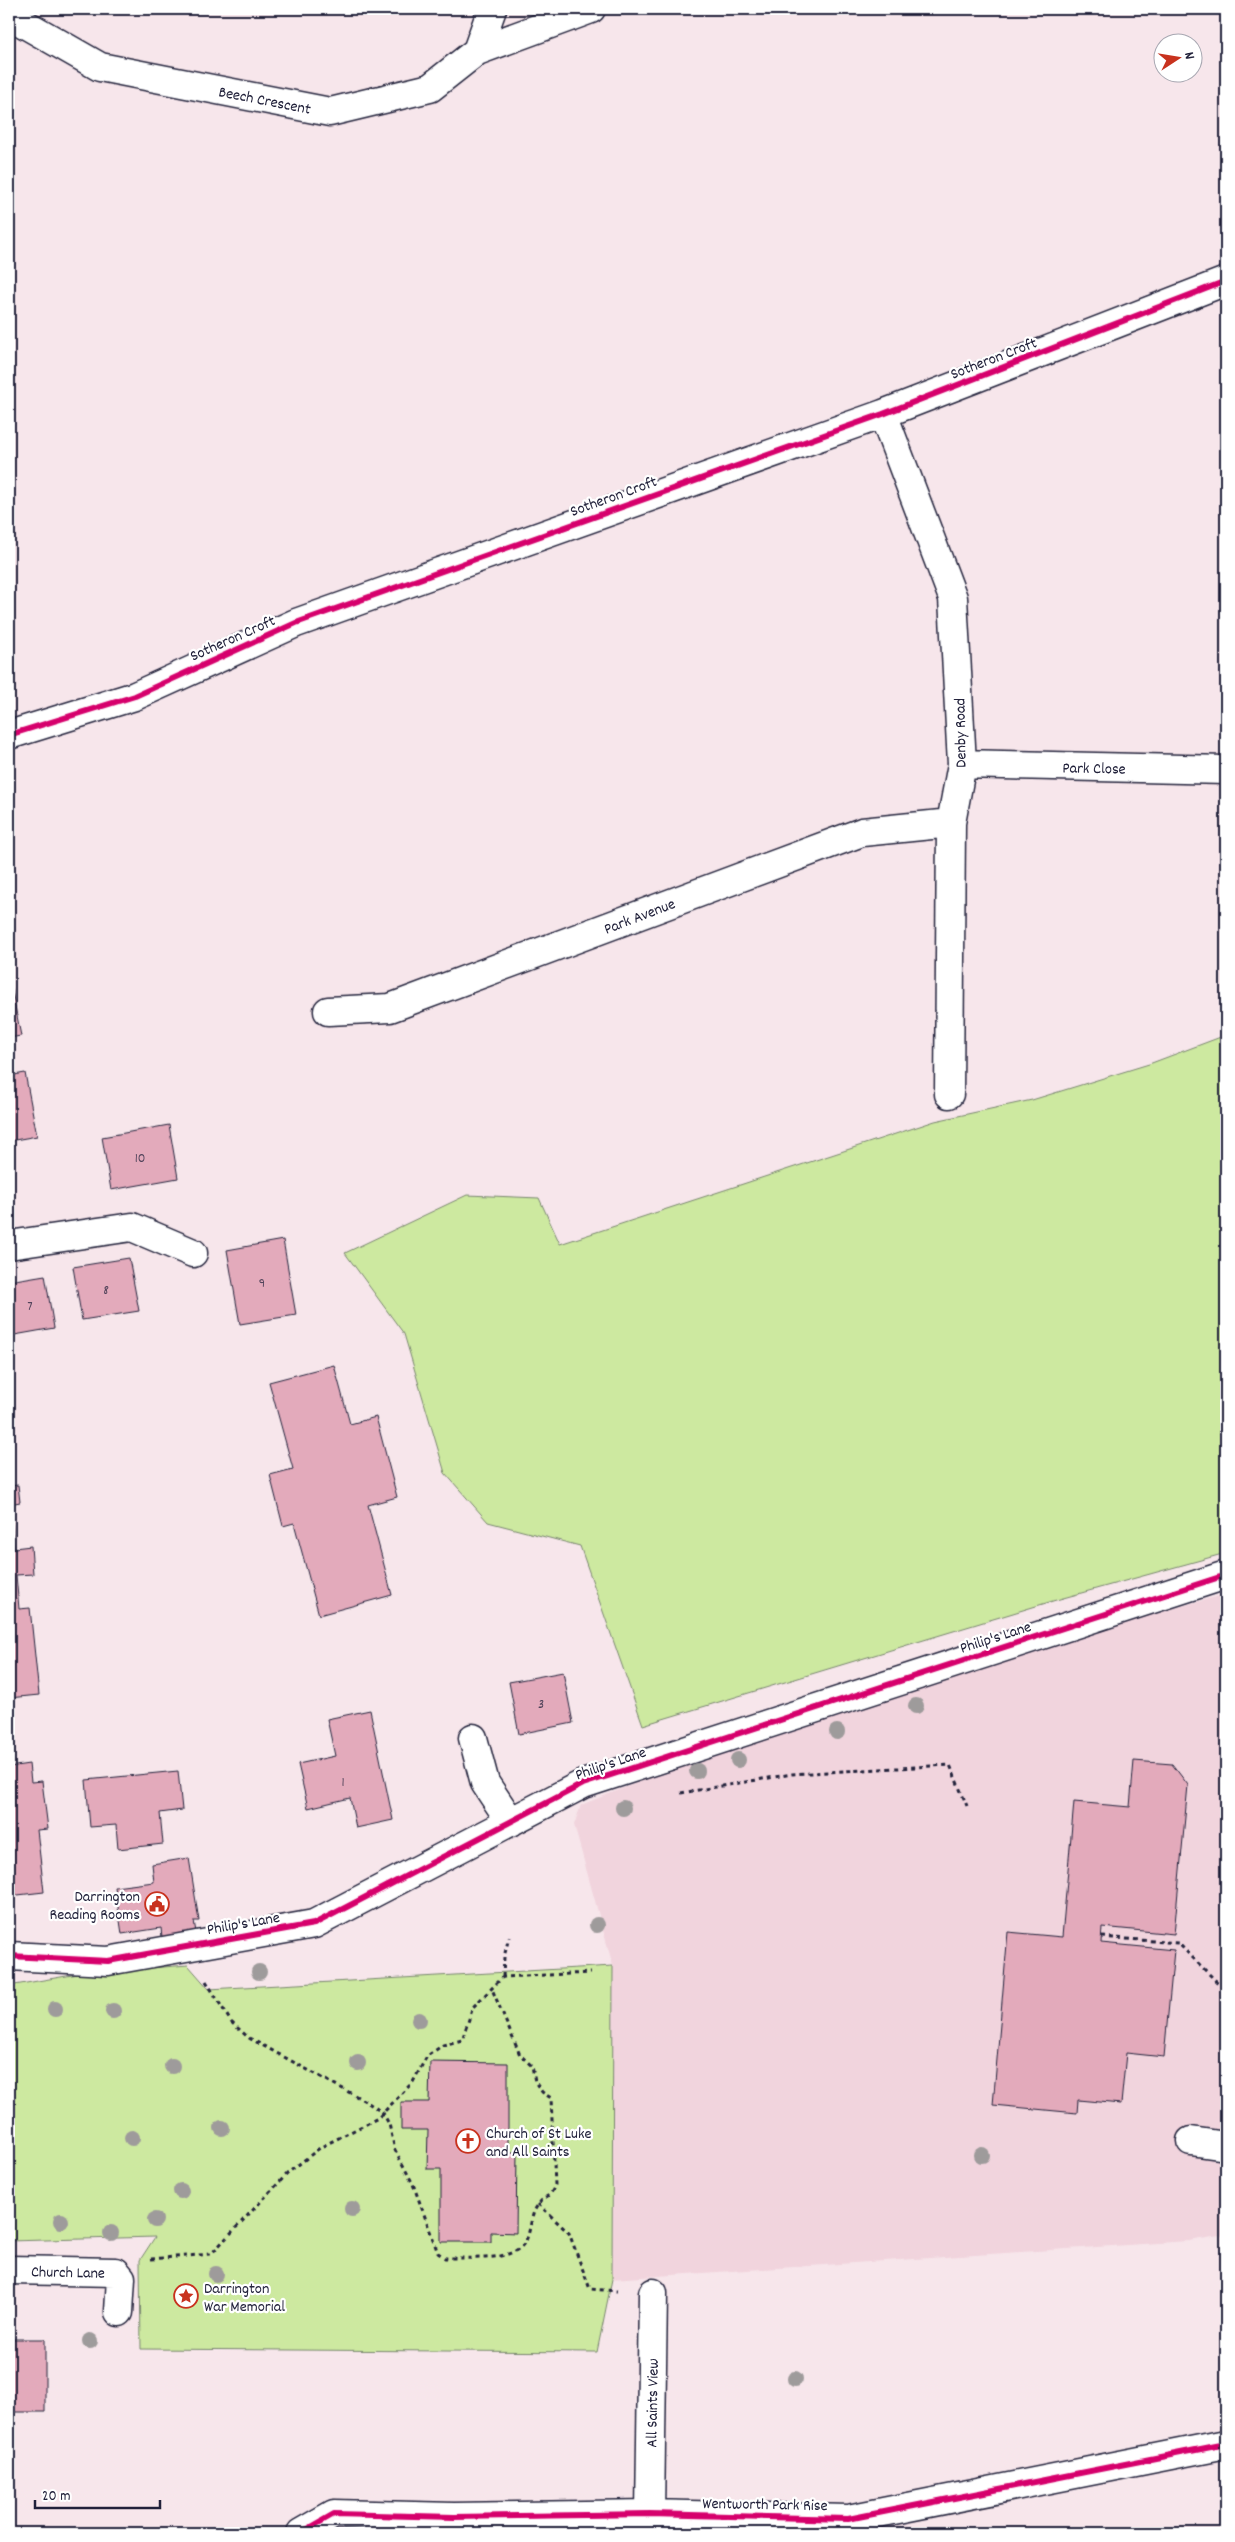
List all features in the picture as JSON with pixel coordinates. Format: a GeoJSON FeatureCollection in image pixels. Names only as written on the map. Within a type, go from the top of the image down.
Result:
{"type":"FeatureCollection","features":[{"type":"Feature","properties":{"kind":"street"},"geometry":{"type":"LineString","coordinates":[[477,50],[492,9]]}},
{"type":"Feature","properties":{"kind":"street"},"geometry":{"type":"LineString","coordinates":[[477,50],[591,9]]}},
{"type":"Feature","properties":{"kind":"street","name":"Beech Crescent"},"geometry":{"type":"LineString","coordinates":[[9,15],[100,67],[330,112],[430,88],[477,50]]}},
{"type":"Feature","properties":{"kind":"street","name":"Sotheron Croft"},"geometry":{"type":"LineString","coordinates":[[9,736],[135,696],[296,623],[883,414],[1226,281]]}},
{"type":"Feature","properties":{"kind":"street","name":"Denby Road"},"geometry":{"type":"LineString","coordinates":[[883,414],[953,598],[962,764],[951,823],[949,1094]]}},
{"type":"Feature","properties":{"kind":"street","name":"Park Close"},"geometry":{"type":"LineString","coordinates":[[962,764],[1226,770]]}},
{"type":"Feature","properties":{"kind":"street","name":"Park Avenue"},"geometry":{"type":"LineString","coordinates":[[328,1011],[390,1008],[862,832],[951,823]]}},
{"type":"Feature","properties":{"kind":"street"},"geometry":{"type":"LineString","coordinates":[[9,1245],[132,1227],[193,1253]]}},
{"type":"Feature","properties":{"kind":"street","name":"Philip's Lane"},"geometry":{"type":"LineString","coordinates":[[9,1956],[108,1961],[314,1924],[583,1784],[1226,1575]]}},
{"type":"Feature","properties":{"kind":"street"},"geometry":{"type":"LineString","coordinates":[[473,1738],[484,1783],[510,1822]]}},
{"type":"Feature","properties":{"kind":"street"},"geometry":{"type":"LineString","coordinates":[[1192,2141],[1226,2146]]}},
{"type":"Feature","properties":{"kind":"street","name":"Church Lane"},"geometry":{"type":"LineString","coordinates":[[9,2270],[116,2272],[121,2278],[119,2312]]}},
{"type":"Feature","properties":{"kind":"street","name":"All Saints View"},"geometry":{"type":"LineString","coordinates":[[650,2514],[653,2293]]}},
{"type":"Feature","properties":{"kind":"street","name":"Wentworth Park Rise"},"geometry":{"type":"LineString","coordinates":[[301,2533],[334,2514],[454,2525],[650,2514],[848,2519],[1226,2444]]}},
{"type":"Feature","properties":{"kind":"path"},"geometry":{"type":"LineString","coordinates":[[627,1770],[662,1796],[792,1774],[950,1765],[967,1806]]}},
{"type":"Feature","properties":{"kind":"path"},"geometry":{"type":"LineString","coordinates":[[116,2272],[140,2260],[211,2254],[289,2172],[321,2147],[383,2113],[413,2082],[428,2056],[443,2045],[462,2040],[474,2007],[503,1977],[508,1937]]}},
{"type":"Feature","properties":{"kind":"path"},"geometry":{"type":"LineString","coordinates":[[1102,1937],[1178,1943],[1226,1991]]}},
{"type":"Feature","properties":{"kind":"path"},"geometry":{"type":"LineString","coordinates":[[191,1946],[217,2002],[231,2022],[249,2038],[367,2102],[383,2113],[389,2124],[395,2150],[416,2192],[438,2254],[445,2258],[507,2256],[517,2252],[526,2240],[538,2204],[551,2195],[555,2185],[551,2098],[542,2092],[535,2082],[532,2066],[520,2055],[492,1988]]}},
{"type":"Feature","properties":{"kind":"path"},"geometry":{"type":"LineString","coordinates":[[503,1977],[591,1973]]}},
{"type":"Feature","properties":{"kind":"path"},"geometry":{"type":"LineString","coordinates":[[538,2204],[568,2232],[590,2289],[653,2293]]}},
{"type":"Feature","properties":{"kind":"shaded area"},"geometry":{"type":"Polygon","coordinates":[[[1226,1594],[1226,2235],[1188,2241],[612,2279],[613,1966],[574,1825],[581,1805],[644,1780],[1060,1639],[1226,1594]]]}},
{"type":"Feature","properties":{"kind":"green space"},"geometry":{"type":"Polygon","coordinates":[[[1226,1035],[1226,1553],[1056,1600],[643,1725],[580,1546],[488,1522],[445,1473],[404,1334],[345,1253],[467,1195],[539,1198],[560,1244],[935,1121],[1032,1100],[1149,1064],[1226,1035]]]}},
{"type":"Feature","properties":{"kind":"green space"},"geometry":{"type":"Polygon","coordinates":[[[188,1965],[209,1989],[613,1966],[612,2279],[597,2352],[141,2349],[140,2260],[155,2237],[9,2241],[9,1986],[78,1974],[188,1965]]]}},
{"type":"Feature","properties":{"kind":"building"},"geometry":{"type":"Polygon","coordinates":[[[9,976],[21,1036],[9,1038],[9,976]]]}},
{"type":"Feature","properties":{"kind":"building"},"geometry":{"type":"Polygon","coordinates":[[[25,1073],[37,1136],[9,1141],[9,1076],[25,1073]]]}},
{"type":"Feature","properties":{"kind":"building"},"geometry":{"type":"Polygon","coordinates":[[[169,1125],[178,1178],[111,1190],[102,1137],[169,1125]]]}},
{"type":"Feature","properties":{"kind":"building"},"geometry":{"type":"Polygon","coordinates":[[[9,1180],[15,1214],[9,1216],[9,1180]]]}},
{"type":"Feature","properties":{"kind":"building"},"geometry":{"type":"Polygon","coordinates":[[[283,1240],[296,1315],[240,1324],[227,1250],[283,1240]]]}},
{"type":"Feature","properties":{"kind":"building"},"geometry":{"type":"Polygon","coordinates":[[[129,1258],[139,1311],[82,1320],[73,1267],[129,1258]]]}},
{"type":"Feature","properties":{"kind":"building"},"geometry":{"type":"Polygon","coordinates":[[[45,1275],[54,1328],[9,1336],[9,1281],[45,1275]]]}},
{"type":"Feature","properties":{"kind":"building"},"geometry":{"type":"Polygon","coordinates":[[[334,1365],[350,1424],[376,1417],[397,1497],[368,1505],[392,1595],[319,1615],[294,1523],[283,1526],[270,1475],[293,1469],[269,1382],[334,1365]]]}},
{"type":"Feature","properties":{"kind":"building"},"geometry":{"type":"Polygon","coordinates":[[[9,1472],[10,1486],[18,1485],[20,1502],[10,1504],[14,1548],[31,1546],[33,1574],[16,1575],[19,1609],[30,1608],[39,1695],[9,1698],[9,1472]]]}},
{"type":"Feature","properties":{"kind":"building"},"geometry":{"type":"Polygon","coordinates":[[[563,1672],[573,1723],[519,1734],[509,1682],[563,1672]]]}},
{"type":"Feature","properties":{"kind":"building"},"geometry":{"type":"Polygon","coordinates":[[[370,1710],[393,1820],[356,1828],[350,1798],[308,1808],[298,1764],[335,1756],[327,1719],[370,1710]]]}},
{"type":"Feature","properties":{"kind":"building"},"geometry":{"type":"Polygon","coordinates":[[[1134,1761],[1172,1764],[1188,1785],[1174,1934],[1102,1927],[1101,1943],[1174,1950],[1164,2057],[1126,2053],[1121,2104],[1078,2100],[1077,2113],[993,2105],[1008,1932],[1062,1937],[1074,1802],[1130,1807],[1134,1761]]]}},
{"type":"Feature","properties":{"kind":"building"},"geometry":{"type":"Polygon","coordinates":[[[29,1764],[31,1782],[42,1781],[48,1829],[37,1830],[44,1892],[9,1896],[9,1767],[29,1764]]]}},
{"type":"Feature","properties":{"kind":"building"},"geometry":{"type":"Polygon","coordinates":[[[178,1771],[182,1810],[160,1813],[163,1844],[118,1849],[116,1825],[90,1827],[86,1780],[178,1771]]]}},
{"type":"Feature","properties":{"kind":"building","name":"Darrington Reading Rooms"},"geometry":{"type":"Polygon","coordinates":[[[189,1858],[199,1921],[194,1921],[196,1932],[162,1937],[161,1928],[122,1934],[115,1887],[154,1882],[152,1864],[189,1858]]]}},
{"type":"Feature","properties":{"kind":"building","name":"Church of St Luke and All Saints"},"geometry":{"type":"Polygon","coordinates":[[[430,2062],[508,2063],[508,2152],[517,2152],[516,2233],[491,2232],[491,2242],[441,2242],[441,2169],[427,2169],[428,2130],[401,2130],[401,2102],[429,2102],[430,2062]]]}},
{"type":"Feature","properties":{"kind":"building"},"geometry":{"type":"Polygon","coordinates":[[[9,2339],[45,2339],[45,2412],[9,2412],[9,2339]]]}},
{"type":"Feature","properties":{"kind":"cycle path"},"geometry":{"type":"LineString","coordinates":[[9,735],[135,696],[296,623],[883,414],[1226,281]]}},
{"type":"Feature","properties":{"kind":"cycle path"},"geometry":{"type":"LineString","coordinates":[[9,1956],[108,1961],[314,1924],[583,1784],[1226,1575]]}},
{"type":"Feature","properties":{"kind":"cycle path"},"geometry":{"type":"LineString","coordinates":[[301,2533],[334,2514],[454,2517],[650,2514],[848,2519],[1226,2444]]}},
{"type":"Feature","properties":{"kind":"place","name":"Darrington Reading Rooms"},"geometry":{"type":"Point","coordinates":[157,1904]}},
{"type":"Feature","properties":{"kind":"place","name":"Church of St Luke and All Saints"},"geometry":{"type":"Point","coordinates":[468,2141]}},
{"type":"Feature","properties":{"kind":"place","name":"Darrington War Memorial"},"geometry":{"type":"Point","coordinates":[186,2296]}}]}
